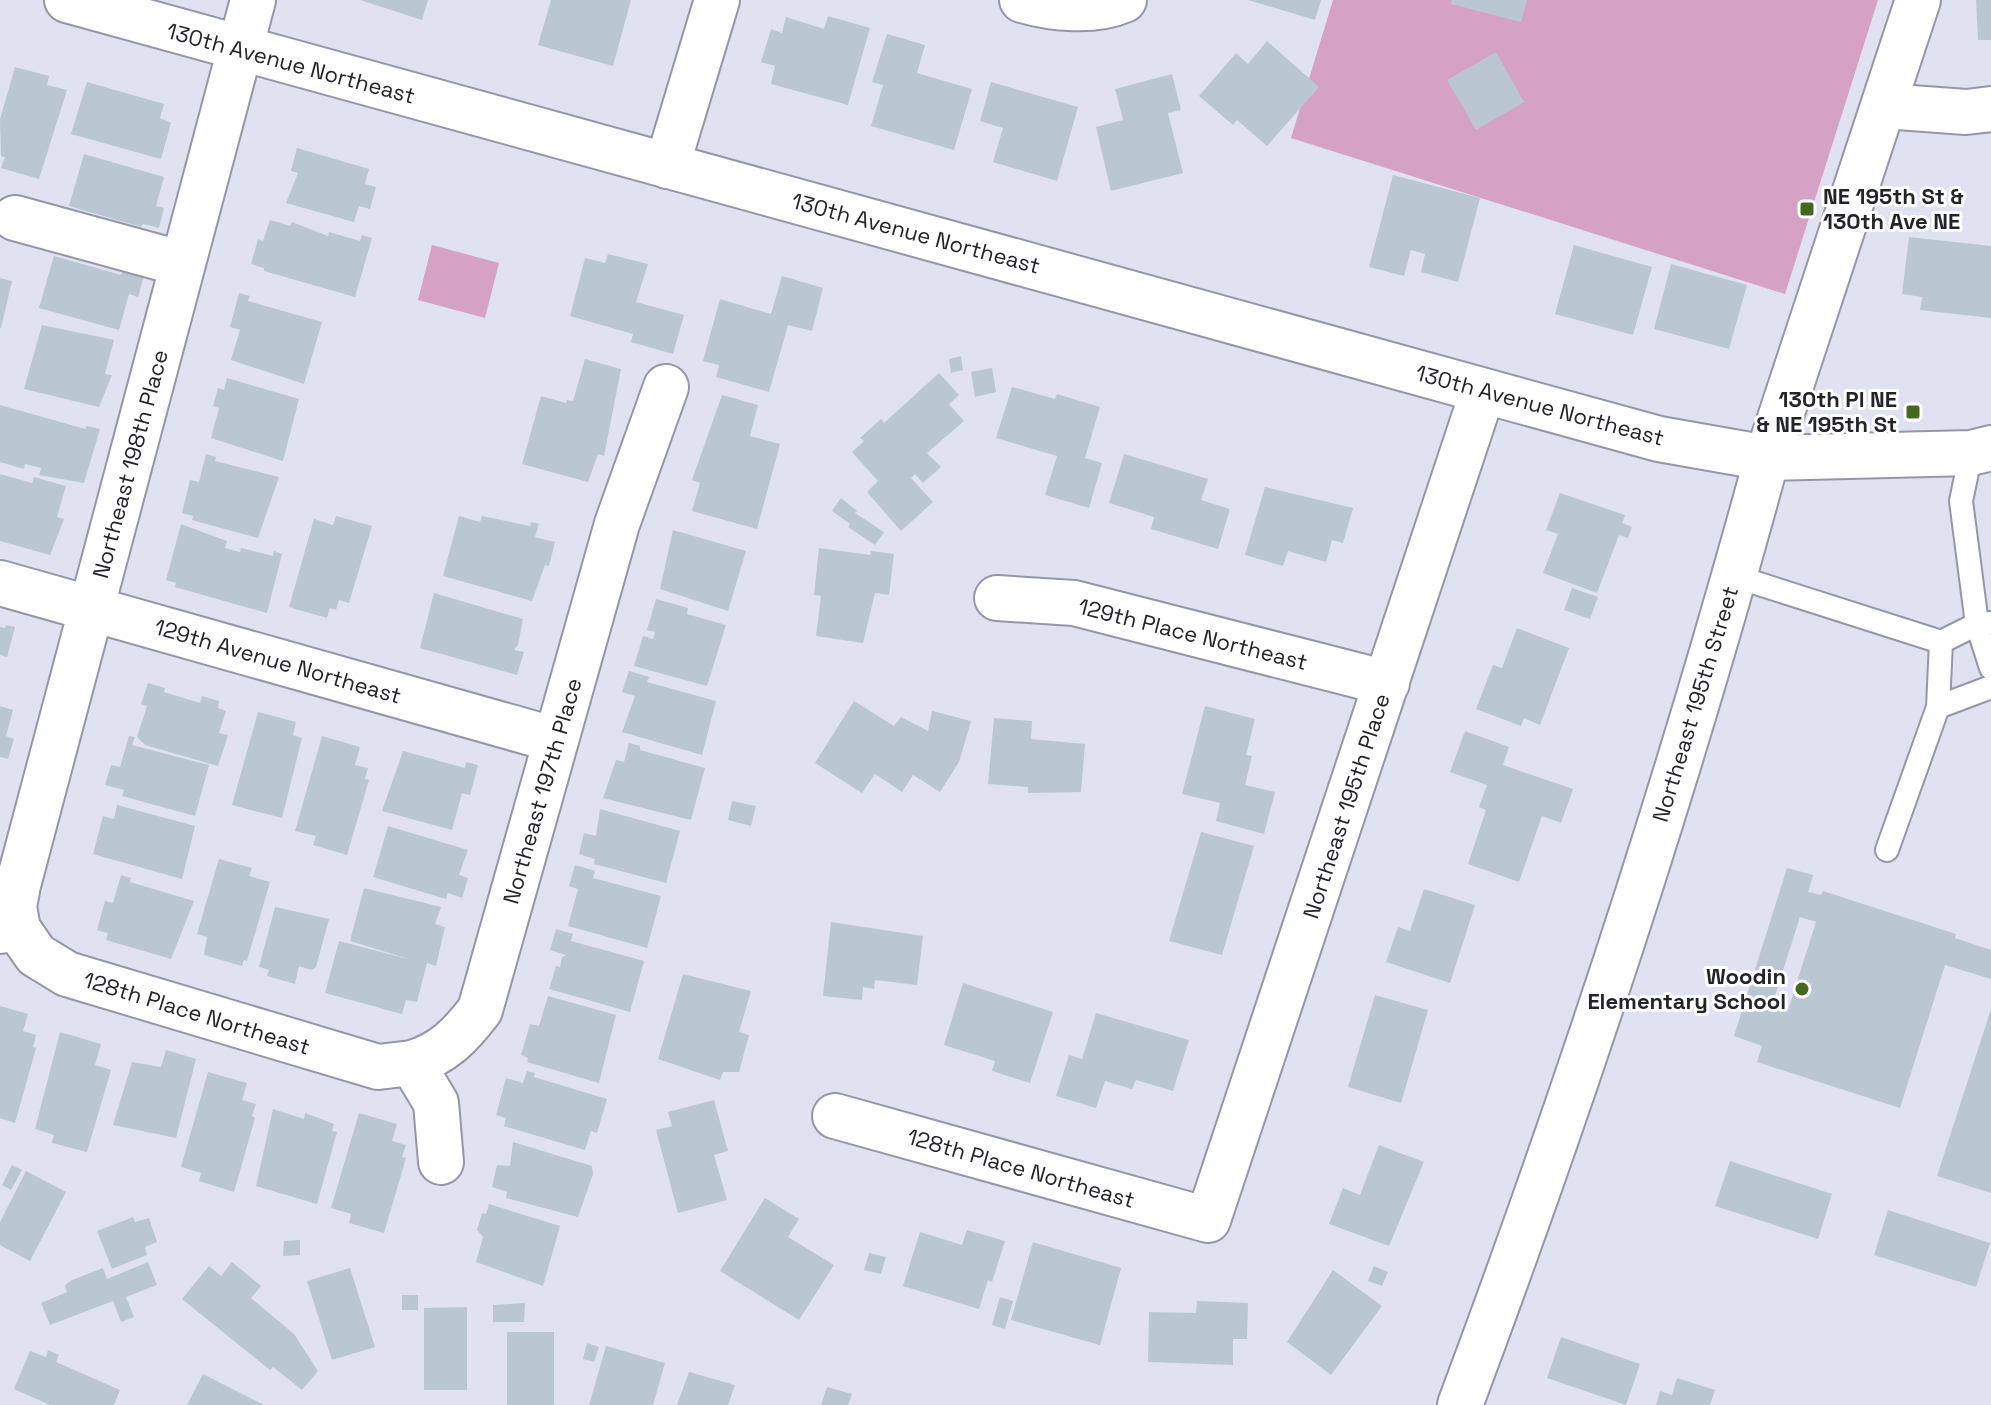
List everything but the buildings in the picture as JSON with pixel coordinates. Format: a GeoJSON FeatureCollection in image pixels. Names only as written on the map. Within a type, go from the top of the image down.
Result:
{"type":"FeatureCollection","features":[{"type":"Feature","properties":{"kind":"street","name":"130th Avenue Northeast"},"geometry":{"type":"LineString","coordinates":[[67,0],[1659,439],[1767,458],[1981,450]]}},
{"type":"Feature","properties":{"kind":"street","name":"Northeast 198th Place"},"geometry":{"type":"LineString","coordinates":[[9,930],[18,885],[253,0]]}},
{"type":"Feature","properties":{"kind":"street"},"geometry":{"type":"LineString","coordinates":[[667,166],[717,0]]}},
{"type":"Feature","properties":{"kind":"street"},"geometry":{"type":"LineString","coordinates":[[1022,0],[1075,8],[1112,6],[1124,0]]}},
{"type":"Feature","properties":{"kind":"street","name":"Northeast 195th Street"},"geometry":{"type":"LineString","coordinates":[[1460,1405],[1582,1063],[1734,576],[1767,458],[1918,0]]}},
{"type":"Feature","properties":{"kind":"street"},"geometry":{"type":"LineString","coordinates":[[1884,106],[1966,112],[1991,109]]}},
{"type":"Feature","properties":{"kind":"street"},"geometry":{"type":"LineString","coordinates":[[15,218],[183,264]]}},
{"type":"Feature","properties":{"kind":"street","name":"Northeast 197th Place"},"geometry":{"type":"LineString","coordinates":[[412,1063],[434,1056],[461,1034],[480,1010],[617,524],[666,387]]}},
{"type":"Feature","properties":{"kind":"street","name":"Northeast 195th Place"},"geometry":{"type":"LineString","coordinates":[[1208,1220],[1483,391]]}},
{"type":"Feature","properties":{"kind":"street","name":"129th Avenue Northeast"},"geometry":{"type":"LineString","coordinates":[[0,583],[556,740]]}},
{"type":"Feature","properties":{"kind":"street","name":"129th Place Northeast"},"geometry":{"type":"LineString","coordinates":[[997,598],[1074,603],[1387,683]]}},
{"type":"Feature","properties":{"kind":"street","name":"128th Place Northeast"},"geometry":{"type":"LineString","coordinates":[[9,930],[36,955],[67,974],[378,1067],[412,1063]]}},
{"type":"Feature","properties":{"kind":"street"},"geometry":{"type":"LineString","coordinates":[[412,1063],[436,1103],[441,1162]]}},
{"type":"Feature","properties":{"kind":"street","name":"128th Place Northeast"},"geometry":{"type":"LineString","coordinates":[[835,1116],[1208,1220]]}},
{"type":"Feature","properties":{"kind":"lane"},"geometry":{"type":"LineString","coordinates":[[1981,450],[1961,501],[1991,668]]}},
{"type":"Feature","properties":{"kind":"lane"},"geometry":{"type":"LineString","coordinates":[[1734,576],[1941,642],[1984,623]]}},
{"type":"Feature","properties":{"kind":"lane"},"geometry":{"type":"LineString","coordinates":[[1887,850],[1938,707],[1941,642]]}},
{"type":"Feature","properties":{"kind":"lane"},"geometry":{"type":"LineString","coordinates":[[1938,707],[1991,687]]}},
{"type":"Feature","properties":{"kind":"shaded area"},"geometry":{"type":"Polygon","coordinates":[[[1333,0],[1878,0],[1785,294],[1291,138],[1333,0]]]}},
{"type":"Feature","properties":{"kind":"shaded area"},"geometry":{"type":"Polygon","coordinates":[[[432,245],[499,263],[485,318],[418,300],[432,245]]]}},
{"type":"Feature","properties":{"kind":"place","name":"NE 195th St & 130th Ave NE"},"geometry":{"type":"Point","coordinates":[1807,209]}},
{"type":"Feature","properties":{"kind":"place","name":"130th Pl NE & NE 195th St"},"geometry":{"type":"Point","coordinates":[1913,412]}},
{"type":"Feature","properties":{"kind":"place","name":"Woodin Elementary School"},"geometry":{"type":"Point","coordinates":[1802,989]}}]}
